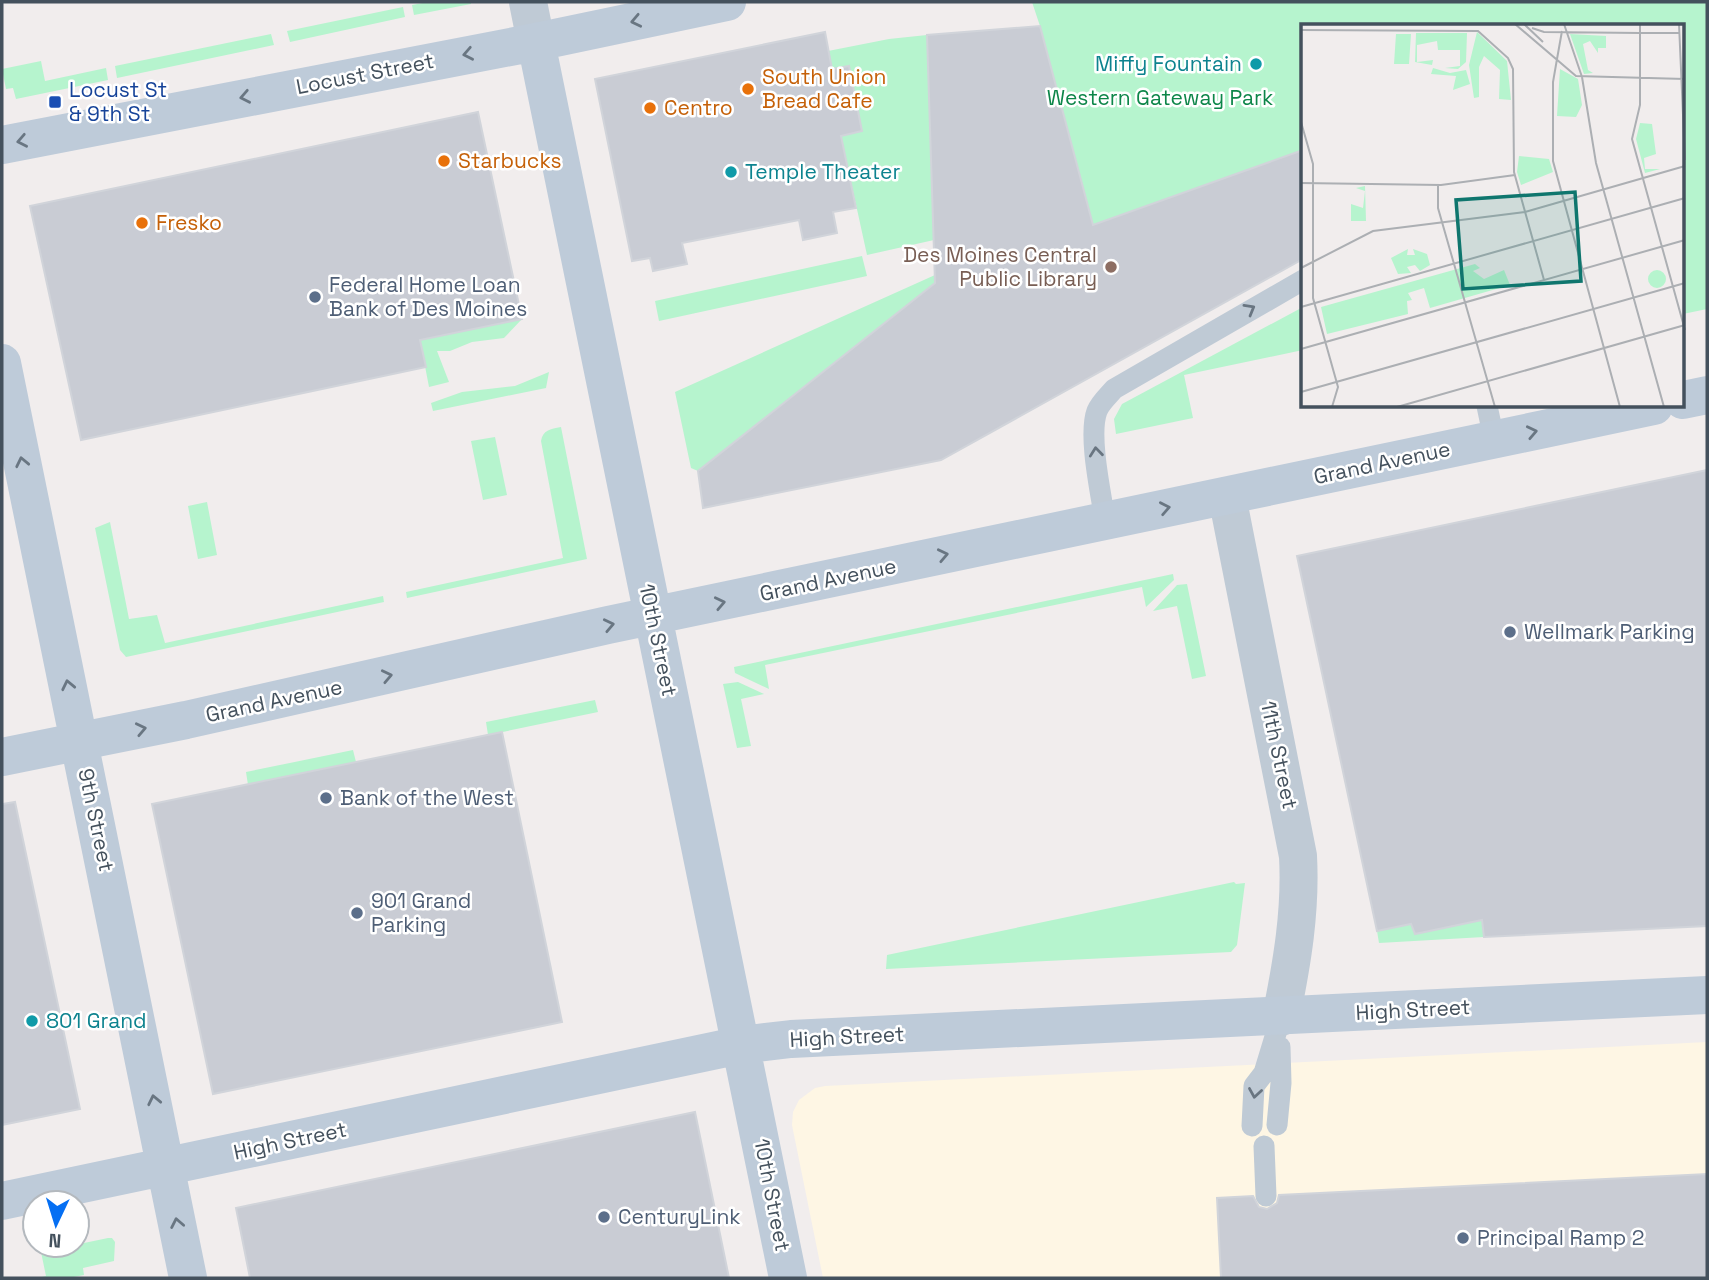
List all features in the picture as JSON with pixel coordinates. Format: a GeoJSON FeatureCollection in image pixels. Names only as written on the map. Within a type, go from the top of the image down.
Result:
{"type":"FeatureCollection","features":[{"type":"Feature","properties":{"kind":"main road","name":"Locust Street"},"geometry":{"type":"LineString","coordinates":[[2,145],[536,42],[727,2]]}},
{"type":"Feature","properties":{"kind":"main road","name":"10th Street"},"geometry":{"type":"LineString","coordinates":[[536,42],[788,1278]]}},
{"type":"Feature","properties":{"kind":"main road","name":"9th Street"},"geometry":{"type":"LineString","coordinates":[[2,363],[188,1278]]}},
{"type":"Feature","properties":{"kind":"main road"},"geometry":{"type":"LineString","coordinates":[[1684,400],[1707,395]]}},
{"type":"Feature","properties":{"kind":"main road","name":"Grand Avenue"},"geometry":{"type":"LineString","coordinates":[[2,757],[653,616],[1227,496],[1491,423],[1635,408]]}},
{"type":"Feature","properties":{"kind":"main road","name":"High Street"},"geometry":{"type":"LineString","coordinates":[[2,1201],[741,1045],[791,1039],[1707,995]]}},
{"type":"Feature","properties":{"kind":"street","name":"10th Street"},"geometry":{"type":"LineString","coordinates":[[528,2],[536,42]]}},
{"type":"Feature","properties":{"kind":"street","name":"11th Street"},"geometry":{"type":"LineString","coordinates":[[1227,496],[1297,846],[1299,896],[1293,957],[1281,1017]]}},
{"type":"Feature","properties":{"kind":"lane"},"geometry":{"type":"LineString","coordinates":[[1105,520],[1094,427],[1097,411],[1104,400],[1114,389],[1301,280]]}},
{"type":"Feature","properties":{"kind":"lane"},"geometry":{"type":"LineString","coordinates":[[1277,1125],[1281,1083],[1281,1017]]}},
{"type":"Feature","properties":{"kind":"lane"},"geometry":{"type":"LineString","coordinates":[[1252,1126],[1254,1086],[1264,1073],[1281,1017]]}},
{"type":"Feature","properties":{"kind":"lane"},"geometry":{"type":"LineString","coordinates":[[1264,1146],[1266,1196]]}},
{"type":"Feature","properties":{"kind":"shaded area"},"geometry":{"type":"Polygon","coordinates":[[[1707,1042],[1707,1278],[823,1278],[792,1125],[793,1112],[799,1100],[815,1088],[825,1086],[1707,1042]]]}},
{"type":"Feature","properties":{"kind":"green space"},"geometry":{"type":"Polygon","coordinates":[[[428,2],[471,4],[414,15],[412,5],[428,2]]]}},
{"type":"Feature","properties":{"kind":"green space","name":"Western Gateway Park"},"geometry":{"type":"Polygon","coordinates":[[[1032,2],[1707,2],[1707,309],[1684,314],[1684,24],[1301,24],[1301,151],[1093,225],[1032,2]]]}},
{"type":"Feature","properties":{"kind":"green space"},"geometry":{"type":"Polygon","coordinates":[[[403,7],[405,17],[290,42],[287,31],[403,7]]]}},
{"type":"Feature","properties":{"kind":"green space"},"geometry":{"type":"Polygon","coordinates":[[[271,34],[274,45],[117,78],[115,66],[271,34]]]}},
{"type":"Feature","properties":{"kind":"green space"},"geometry":{"type":"Polygon","coordinates":[[[927,35],[934,240],[867,255],[841,136],[862,131],[849,66],[832,69],[828,51],[889,39],[927,35]]]}},
{"type":"Feature","properties":{"kind":"green space"},"geometry":{"type":"Polygon","coordinates":[[[41,61],[45,81],[106,68],[108,80],[16,99],[13,88],[6,89],[2,69],[41,61]]]}},
{"type":"Feature","properties":{"kind":"green space"},"geometry":{"type":"Polygon","coordinates":[[[862,256],[867,276],[659,321],[655,301],[862,256]]]}},
{"type":"Feature","properties":{"kind":"green space"},"geometry":{"type":"Polygon","coordinates":[[[935,275],[935,283],[698,471],[691,468],[675,392],[935,275]]]}},
{"type":"Feature","properties":{"kind":"green space"},"geometry":{"type":"Polygon","coordinates":[[[1301,308],[1301,350],[1184,375],[1193,418],[1116,434],[1114,419],[1122,404],[1301,308]]]}},
{"type":"Feature","properties":{"kind":"green space"},"geometry":{"type":"Polygon","coordinates":[[[522,319],[504,338],[472,342],[450,351],[437,351],[449,382],[429,387],[420,340],[522,319]]]}},
{"type":"Feature","properties":{"kind":"green space"},"geometry":{"type":"Polygon","coordinates":[[[549,372],[546,388],[433,411],[431,403],[462,392],[515,386],[549,372]]]}},
{"type":"Feature","properties":{"kind":"green space"},"geometry":{"type":"Polygon","coordinates":[[[561,427],[587,559],[407,598],[406,592],[563,558],[541,441],[543,434],[561,427]]]}},
{"type":"Feature","properties":{"kind":"green space"},"geometry":{"type":"Polygon","coordinates":[[[495,437],[507,495],[483,500],[471,441],[495,437]]]}},
{"type":"Feature","properties":{"kind":"green space"},"geometry":{"type":"Polygon","coordinates":[[[207,502],[217,555],[198,559],[188,506],[207,502]]]}},
{"type":"Feature","properties":{"kind":"green space"},"geometry":{"type":"Polygon","coordinates":[[[110,522],[129,619],[157,615],[165,643],[383,596],[384,602],[126,657],[120,650],[95,528],[110,522]]]}},
{"type":"Feature","properties":{"kind":"green space"},"geometry":{"type":"Polygon","coordinates":[[[1173,574],[1174,580],[1146,607],[1142,587],[765,665],[769,689],[735,673],[734,667],[1173,574]]]}},
{"type":"Feature","properties":{"kind":"green space"},"geometry":{"type":"Polygon","coordinates":[[[1187,584],[1206,676],[1192,679],[1177,606],[1153,611],[1177,585],[1187,584]]]}},
{"type":"Feature","properties":{"kind":"green space"},"geometry":{"type":"Polygon","coordinates":[[[738,682],[764,694],[741,699],[751,746],[737,748],[723,684],[738,682]]]}},
{"type":"Feature","properties":{"kind":"green space"},"geometry":{"type":"Polygon","coordinates":[[[595,700],[598,712],[488,735],[486,722],[595,700]]]}},
{"type":"Feature","properties":{"kind":"green space"},"geometry":{"type":"Polygon","coordinates":[[[353,750],[356,762],[248,785],[246,772],[353,750]]]}},
{"type":"Feature","properties":{"kind":"green space"},"geometry":{"type":"Polygon","coordinates":[[[1234,882],[1245,883],[1237,945],[1231,952],[886,969],[887,955],[1234,882]]]}},
{"type":"Feature","properties":{"kind":"green space"},"geometry":{"type":"Polygon","coordinates":[[[1482,920],[1484,937],[1379,943],[1377,931],[1411,924],[1415,934],[1482,920]]]}},
{"type":"Feature","properties":{"kind":"green space"},"geometry":{"type":"Polygon","coordinates":[[[112,1238],[115,1242],[114,1261],[83,1268],[84,1275],[37,1278],[46,1276],[42,1259],[91,1259],[91,1242],[112,1238]]]}},
{"type":"Feature","properties":{"kind":"building","name":"Des Moines Central Public Library"},"geometry":{"type":"Polygon","coordinates":[[[1040,26],[1093,225],[1301,151],[1301,260],[941,460],[703,508],[698,471],[935,283],[927,35],[1040,26]]]}},
{"type":"Feature","properties":{"kind":"building","name":"Temple Theater"},"geometry":{"type":"Polygon","coordinates":[[[825,32],[832,69],[849,66],[862,131],[841,136],[856,208],[833,212],[837,233],[803,240],[799,220],[682,243],[687,264],[653,271],[650,258],[632,261],[595,79],[825,32]]]}},
{"type":"Feature","properties":{"kind":"building"},"geometry":{"type":"Polygon","coordinates":[[[478,112],[522,319],[420,340],[426,367],[81,440],[30,206],[478,112]]]}},
{"type":"Feature","properties":{"kind":"building","name":"Wellmark Parking"},"geometry":{"type":"Polygon","coordinates":[[[1707,470],[1707,926],[1484,937],[1482,920],[1415,934],[1411,924],[1377,931],[1297,556],[1707,470]]]}},
{"type":"Feature","properties":{"kind":"building","name":"901 Grand Parking"},"geometry":{"type":"Polygon","coordinates":[[[502,732],[562,1022],[213,1094],[152,804],[502,732]]]}},
{"type":"Feature","properties":{"kind":"building","name":"801 Grand"},"geometry":{"type":"Polygon","coordinates":[[[15,802],[80,1109],[2,1125],[2,804],[15,802]]]}},
{"type":"Feature","properties":{"kind":"building"},"geometry":{"type":"Polygon","coordinates":[[[695,1112],[729,1278],[250,1278],[236,1208],[695,1112]]]}},
{"type":"Feature","properties":{"kind":"building","name":"Principal Ramp 2"},"geometry":{"type":"Polygon","coordinates":[[[1707,1174],[1707,1278],[1221,1278],[1217,1198],[1253,1196],[1259,1207],[1267,1209],[1277,1203],[1279,1195],[1707,1174]]]}},
{"type":"Feature","properties":{"kind":"place","name":"Miffy Fountain"},"geometry":{"type":"Point","coordinates":[1256,64]}},
{"type":"Feature","properties":{"kind":"place","name":"South Union Bread Cafe"},"geometry":{"type":"Point","coordinates":[748,89]}},
{"type":"Feature","properties":{"kind":"place","name":"Locust St & 9th St"},"geometry":{"type":"Point","coordinates":[55,102]}},
{"type":"Feature","properties":{"kind":"place","name":"Centro"},"geometry":{"type":"Point","coordinates":[650,108]}},
{"type":"Feature","properties":{"kind":"place","name":"Starbucks"},"geometry":{"type":"Point","coordinates":[444,161]}},
{"type":"Feature","properties":{"kind":"place","name":"Temple Theater"},"geometry":{"type":"Point","coordinates":[731,172]}},
{"type":"Feature","properties":{"kind":"place","name":"Fresko"},"geometry":{"type":"Point","coordinates":[142,223]}},
{"type":"Feature","properties":{"kind":"place","name":"Des Moines Central Public Library"},"geometry":{"type":"Point","coordinates":[1111,267]}},
{"type":"Feature","properties":{"kind":"place","name":"Federal Home Loan Bank of Des Moines"},"geometry":{"type":"Point","coordinates":[315,297]}},
{"type":"Feature","properties":{"kind":"place","name":"Wellmark Parking"},"geometry":{"type":"Point","coordinates":[1510,632]}},
{"type":"Feature","properties":{"kind":"place","name":"Bank of the West"},"geometry":{"type":"Point","coordinates":[326,798]}},
{"type":"Feature","properties":{"kind":"place","name":"901 Grand Parking"},"geometry":{"type":"Point","coordinates":[357,913]}},
{"type":"Feature","properties":{"kind":"place","name":"801 Grand"},"geometry":{"type":"Point","coordinates":[32,1021]}},
{"type":"Feature","properties":{"kind":"place","name":"CenturyLink"},"geometry":{"type":"Point","coordinates":[604,1217]}},
{"type":"Feature","properties":{"kind":"place","name":"Principal Ramp 2"},"geometry":{"type":"Point","coordinates":[1463,1238]}}]}
